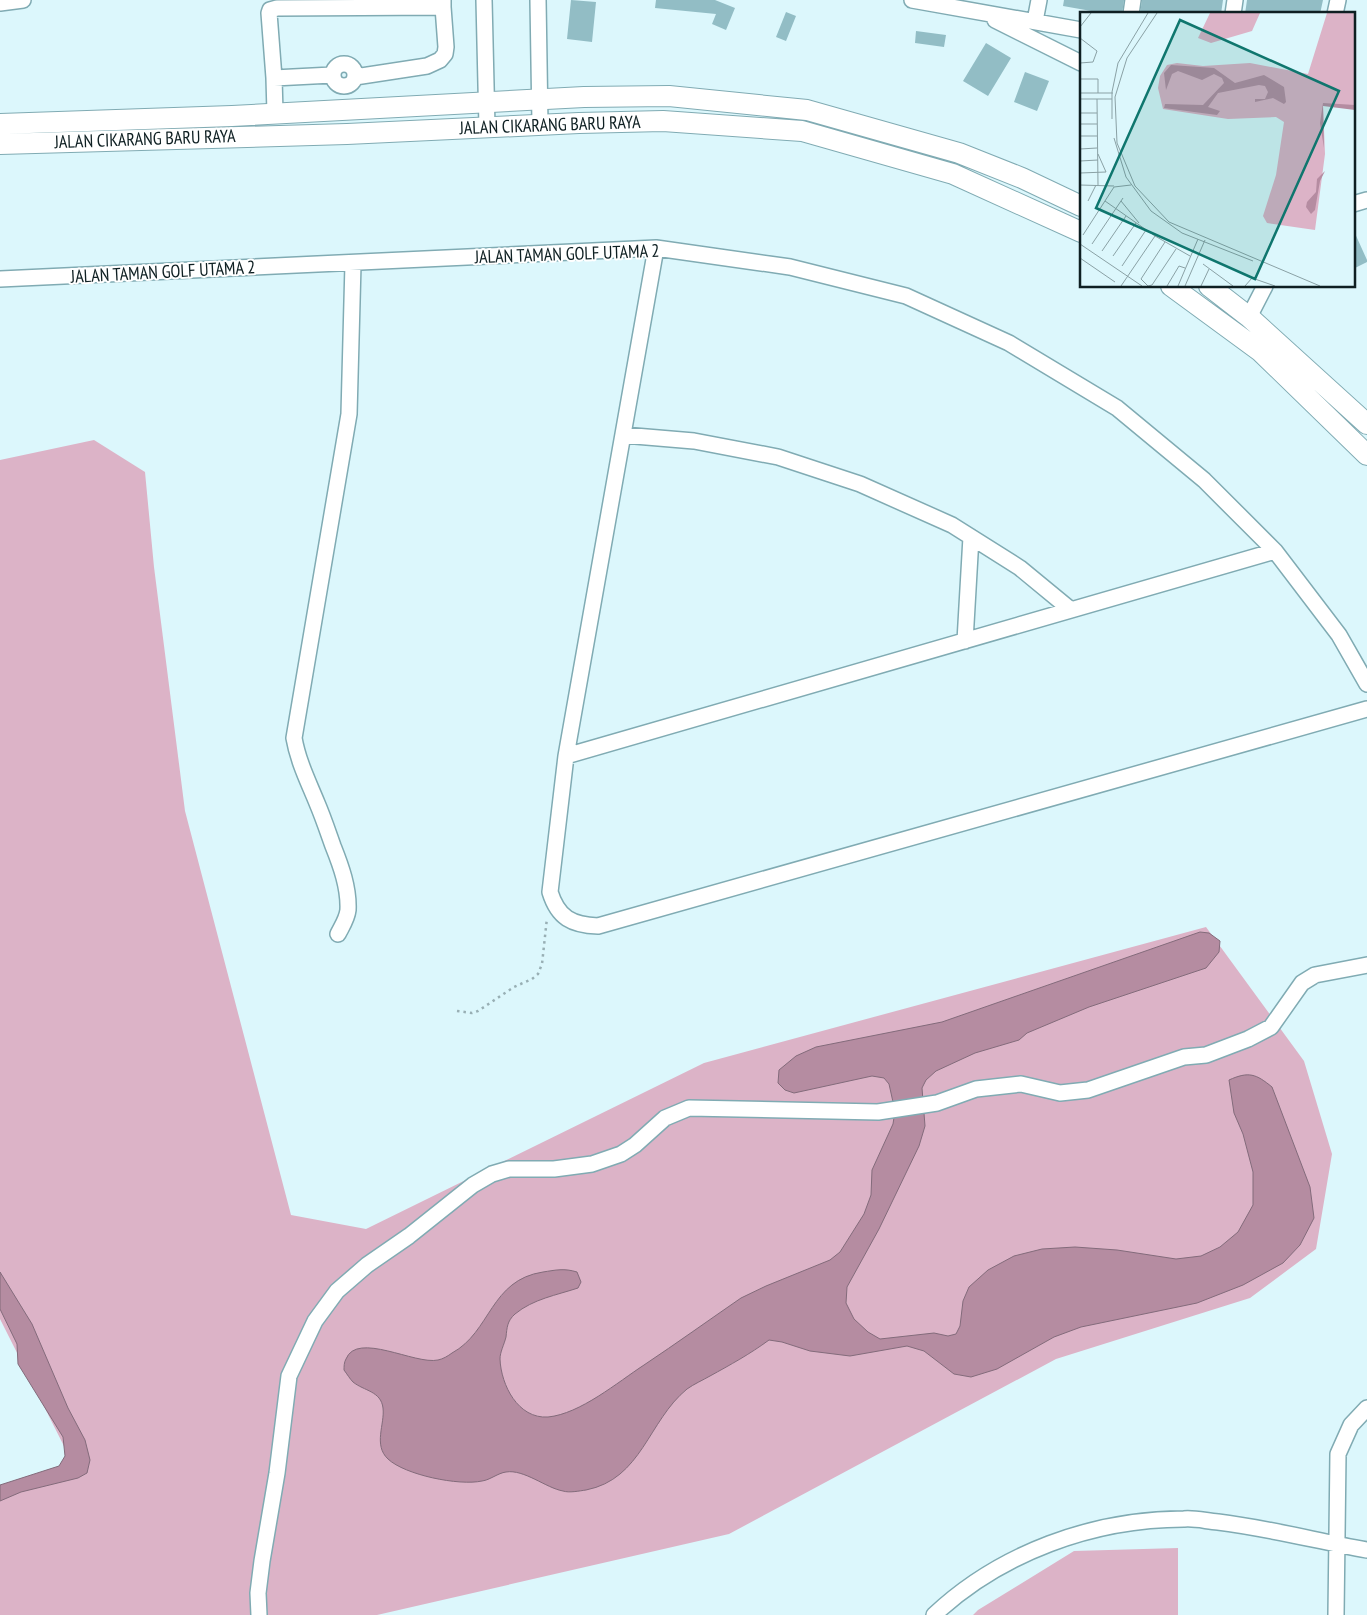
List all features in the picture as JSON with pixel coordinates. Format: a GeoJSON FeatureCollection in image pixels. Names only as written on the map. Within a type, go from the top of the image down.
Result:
{"type":"FeatureCollection","features":[{"type":"Feature","properties":{"kind":"main road","name":"JALAN CIKARANG BARU RAYA"},"geometry":{"type":"LineString","coordinates":[[0,124],[275,113],[584,97],[670,96],[807,110],[960,153],[1022,178],[1080,206]]}},
{"type":"Feature","properties":{"kind":"main road"},"geometry":{"type":"LineString","coordinates":[[579,123],[577,109],[584,97]]}},
{"type":"Feature","properties":{"kind":"main road","name":"JALAN CIKARANG BARU RAYA"},"geometry":{"type":"LineString","coordinates":[[0,144],[347,134],[540,124],[664,121],[802,132],[953,174],[1080,232]]}},
{"type":"Feature","properties":{"kind":"main road"},"geometry":{"type":"LineString","coordinates":[[1174,288],[1261,352],[1367,455]]}},
{"type":"Feature","properties":{"kind":"main road"},"geometry":{"type":"LineString","coordinates":[[1211,288],[1250,317],[1367,424]]}},
{"type":"Feature","properties":{"kind":"street"},"geometry":{"type":"LineString","coordinates":[[0,3],[22,0]]}},
{"type":"Feature","properties":{"kind":"street"},"geometry":{"type":"LineString","coordinates":[[484,0],[487,127]]}},
{"type":"Feature","properties":{"kind":"street"},"geometry":{"type":"LineString","coordinates":[[538,0],[540,124]]}},
{"type":"Feature","properties":{"kind":"street"},"geometry":{"type":"LineString","coordinates":[[912,0],[938,3],[983,14],[1036,21],[1080,30]]}},
{"type":"Feature","properties":{"kind":"street"},"geometry":{"type":"LineString","coordinates":[[1036,21],[1039,0]]}},
{"type":"Feature","properties":{"kind":"street"},"geometry":{"type":"LineString","coordinates":[[274,78],[332,75],[334,81],[338,85],[343,86],[349,85],[355,77],[427,66],[440,60],[445,54],[443,4],[273,9],[268,14],[275,113]]}},
{"type":"Feature","properties":{"kind":"street"},"geometry":{"type":"LineString","coordinates":[[983,14],[1080,62]]}},
{"type":"Feature","properties":{"kind":"street"},"geometry":{"type":"LineString","coordinates":[[1354,204],[1367,200]]}},
{"type":"Feature","properties":{"kind":"street"},"geometry":{"type":"LineString","coordinates":[[656,248],[566,756],[550,892],[554,906],[564,917],[583,925],[598,926],[1367,708]]}},
{"type":"Feature","properties":{"kind":"street","name":"JALAN TAMAN GOLF UTAMA 2"},"geometry":{"type":"LineString","coordinates":[[0,279],[353,264],[656,248],[790,267],[906,296],[1008,343],[1117,408],[1204,480],[1275,551],[1339,634],[1367,684]]}},
{"type":"Feature","properties":{"kind":"street"},"geometry":{"type":"LineString","coordinates":[[338,934],[346,920],[348,911],[347,890],[343,871],[297,754],[294,738],[349,414],[353,264]]}},
{"type":"Feature","properties":{"kind":"street"},"geometry":{"type":"LineString","coordinates":[[1250,317],[1263,288]]}},
{"type":"Feature","properties":{"kind":"street"},"geometry":{"type":"LineString","coordinates":[[623,435],[694,441],[778,457],[860,484],[952,525],[1020,568],[1071,610]]}},
{"type":"Feature","properties":{"kind":"street"},"geometry":{"type":"LineString","coordinates":[[965,641],[971,537]]}},
{"type":"Feature","properties":{"kind":"street"},"geometry":{"type":"LineString","coordinates":[[566,756],[1275,551]]}},
{"type":"Feature","properties":{"kind":"street"},"geometry":{"type":"LineString","coordinates":[[259,1615],[258,1593],[262,1561],[277,1472],[289,1376],[315,1321],[337,1291],[367,1265],[409,1236],[472,1185],[492,1174],[509,1169],[554,1169],[592,1164],[622,1154],[665,1118],[688,1108],[878,1112],[937,1103],[976,1089],[1021,1084],[1060,1093],[1088,1090],[1184,1057],[1206,1055],[1248,1039],[1271,1028],[1302,982],[1315,975],[1367,965]]}},
{"type":"Feature","properties":{"kind":"street"},"geometry":{"type":"LineString","coordinates":[[1336,1615],[1338,1454],[1351,1425],[1367,1408]]}},
{"type":"Feature","properties":{"kind":"street"},"geometry":{"type":"LineString","coordinates":[[934,1615],[952,1598],[1017,1557],[1072,1535],[1130,1522],[1185,1518],[1239,1524],[1367,1550]]}},
{"type":"Feature","properties":{"kind":"path"},"geometry":{"type":"LineString","coordinates":[[457,1011],[464,1013],[478,1012],[514,987],[532,979],[538,974],[542,964],[550,892]]}},
{"type":"Feature","properties":{"kind":"shaded area"},"geometry":{"type":"Polygon","coordinates":[[[94,440],[145,472],[154,567],[185,811],[291,1215],[366,1229],[704,1063],[1206,927],[1304,1061],[1332,1154],[1316,1249],[1250,1298],[1056,1359],[729,1534],[377,1615],[0,1615],[0,1485],[73,1464],[0,1319],[0,460],[94,440]]]}},
{"type":"Feature","properties":{"kind":"shaded area"},"geometry":{"type":"Polygon","coordinates":[[[1200,932],[1209,933],[1220,941],[1219,952],[1206,968],[1089,1007],[1027,1033],[1019,1040],[975,1053],[936,1071],[926,1080],[922,1088],[925,1126],[919,1146],[879,1229],[847,1287],[846,1303],[854,1319],[868,1332],[880,1339],[934,1333],[948,1336],[956,1334],[960,1326],[963,1301],[969,1287],[988,1270],[1014,1256],[1042,1249],[1075,1247],[1117,1250],[1176,1259],[1201,1256],[1220,1247],[1238,1232],[1253,1205],[1253,1172],[1243,1134],[1234,1113],[1229,1080],[1242,1075],[1257,1077],[1272,1087],[1310,1187],[1314,1218],[1300,1245],[1283,1263],[1243,1285],[1197,1303],[1081,1327],[1054,1337],[997,1369],[971,1377],[954,1374],[924,1351],[907,1346],[850,1356],[810,1351],[769,1340],[687,1389],[674,1402],[632,1462],[620,1474],[605,1484],[586,1490],[563,1491],[520,1473],[513,1472],[506,1472],[482,1481],[472,1482],[433,1478],[396,1465],[384,1453],[380,1441],[383,1414],[382,1402],[376,1395],[353,1382],[344,1370],[345,1360],[352,1351],[362,1348],[374,1348],[415,1358],[428,1360],[442,1359],[465,1344],[501,1296],[512,1285],[525,1277],[543,1272],[564,1270],[577,1272],[581,1282],[578,1288],[537,1301],[522,1309],[510,1319],[500,1356],[501,1369],[508,1389],[520,1406],[537,1416],[560,1415],[586,1404],[741,1298],[830,1260],[840,1252],[864,1214],[871,1195],[872,1170],[893,1124],[895,1111],[889,1084],[884,1078],[872,1076],[794,1093],[785,1090],[778,1083],[779,1070],[796,1056],[816,1047],[942,1022],[1200,932]]]}},
{"type":"Feature","properties":{"kind":"shaded area"},"geometry":{"type":"Polygon","coordinates":[[[0,1272],[32,1324],[68,1408],[85,1440],[90,1460],[87,1473],[78,1478],[21,1492],[0,1501],[0,1485],[59,1466],[65,1456],[63,1437],[18,1364],[17,1344],[0,1309],[0,1272]]]}},
{"type":"Feature","properties":{"kind":"shaded area"},"geometry":{"type":"Polygon","coordinates":[[[1178,1548],[1178,1615],[973,1615],[978,1610],[1074,1551],[1178,1548]]]}},
{"type":"Feature","properties":{"kind":"building"},"geometry":{"type":"Polygon","coordinates":[[[571,0],[596,2],[592,42],[567,39],[571,0]]]}},
{"type":"Feature","properties":{"kind":"building"},"geometry":{"type":"Polygon","coordinates":[[[656,0],[715,0],[735,8],[726,30],[712,24],[716,14],[655,8],[656,0]]]}},
{"type":"Feature","properties":{"kind":"building"},"geometry":{"type":"Polygon","coordinates":[[[1064,0],[1124,0],[1122,12],[1097,12],[1063,6],[1064,0]]]}},
{"type":"Feature","properties":{"kind":"building"},"geometry":{"type":"Polygon","coordinates":[[[1142,0],[1223,0],[1221,12],[1140,12],[1142,0]]]}},
{"type":"Feature","properties":{"kind":"building"},"geometry":{"type":"Polygon","coordinates":[[[1247,0],[1323,0],[1320,12],[1245,12],[1247,0]]]}},
{"type":"Feature","properties":{"kind":"building"},"geometry":{"type":"Polygon","coordinates":[[[786,12],[796,16],[786,41],[776,37],[786,12]]]}},
{"type":"Feature","properties":{"kind":"building"},"geometry":{"type":"Polygon","coordinates":[[[916,31],[946,35],[944,47],[915,43],[916,31]]]}},
{"type":"Feature","properties":{"kind":"building"},"geometry":{"type":"Polygon","coordinates":[[[986,43],[1011,58],[988,96],[963,81],[986,43]]]}},
{"type":"Feature","properties":{"kind":"building"},"geometry":{"type":"Polygon","coordinates":[[[1025,72],[1049,81],[1037,111],[1014,102],[1025,72]]]}},
{"type":"Feature","properties":{"kind":"building"},"geometry":{"type":"Polygon","coordinates":[[[1354,231],[1367,260],[1367,262],[1354,268],[1354,231]]]}}]}
